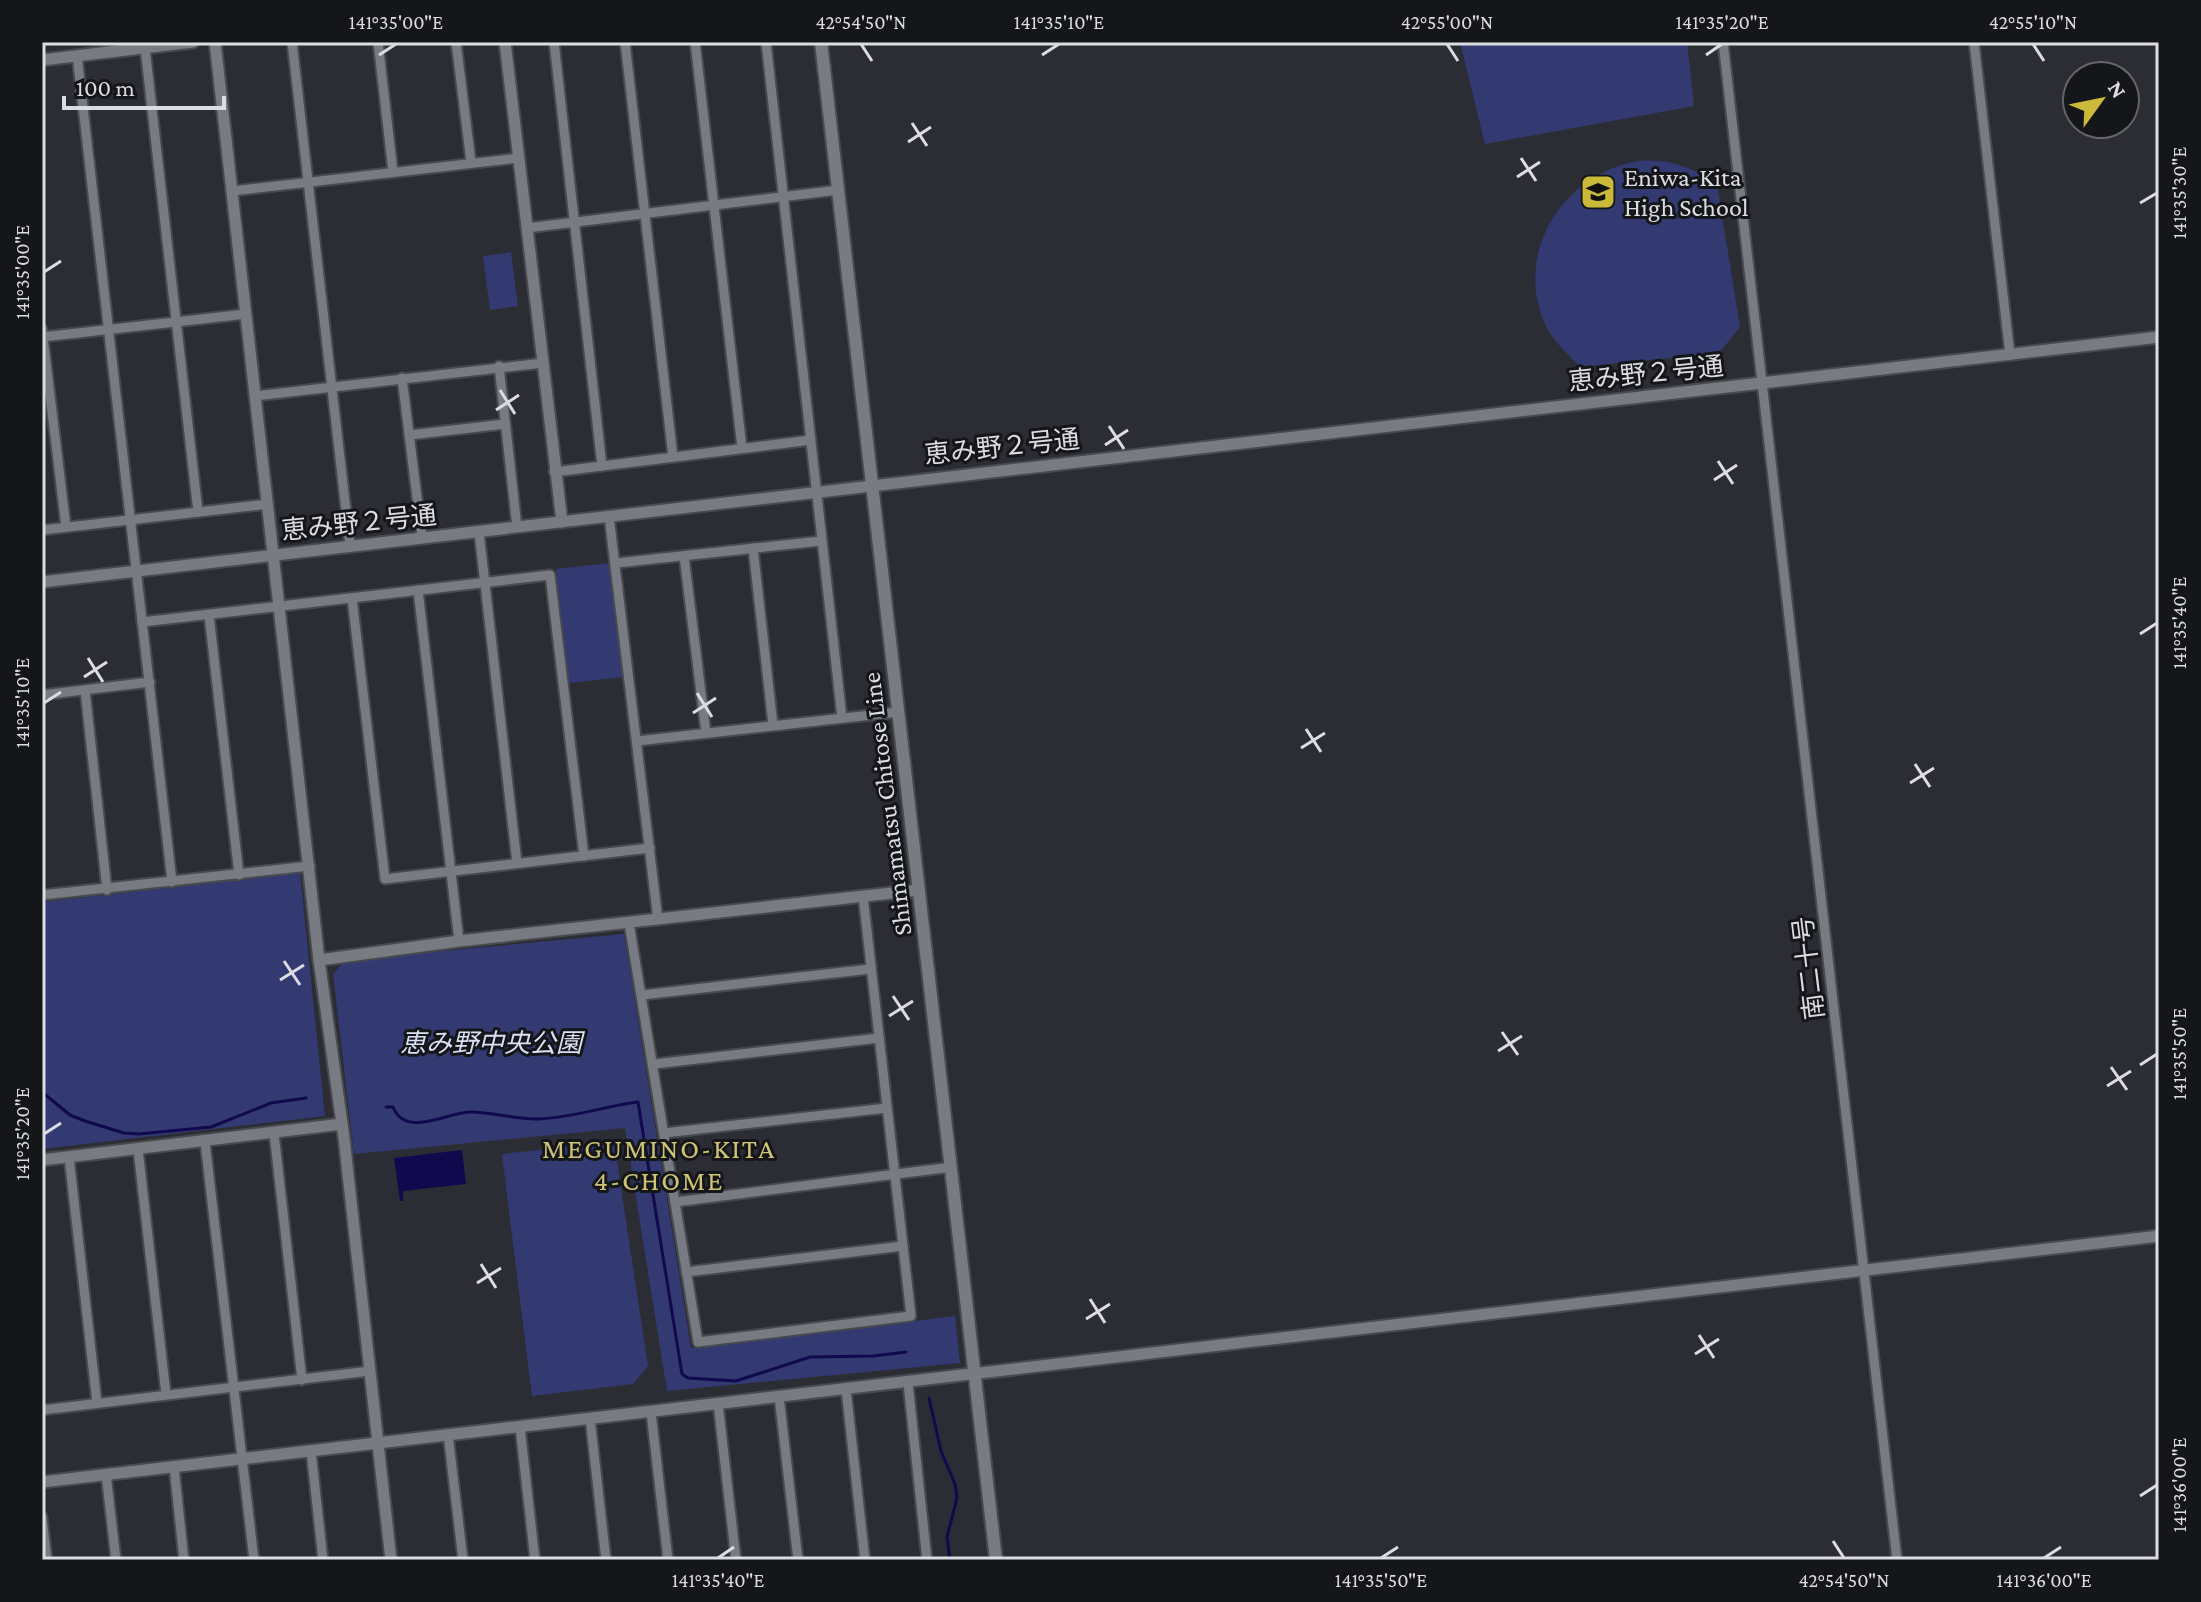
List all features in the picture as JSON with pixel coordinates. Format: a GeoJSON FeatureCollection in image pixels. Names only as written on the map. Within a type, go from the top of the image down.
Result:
{"type":"FeatureCollection","features":[{"type":"Feature","properties":{"kind":"main road","name":"Shimamatsu Chitose Line"},"geometry":{"type":"LineString","coordinates":[[821,42],[996,1560]]}},
{"type":"Feature","properties":{"kind":"street"},"geometry":{"type":"LineString","coordinates":[[42,60],[193,42]]}},
{"type":"Feature","properties":{"kind":"street"},"geometry":{"type":"LineString","coordinates":[[215,42],[319,960],[342,1124],[391,1560]]}},
{"type":"Feature","properties":{"kind":"street"},"geometry":{"type":"LineString","coordinates":[[292,42],[350,545]]}},
{"type":"Feature","properties":{"kind":"street"},"geometry":{"type":"LineString","coordinates":[[378,42],[393,172]]}},
{"type":"Feature","properties":{"kind":"street"},"geometry":{"type":"LineString","coordinates":[[456,42],[471,162]]}},
{"type":"Feature","properties":{"kind":"street"},"geometry":{"type":"LineString","coordinates":[[505,42],[562,522]]}},
{"type":"Feature","properties":{"kind":"street"},"geometry":{"type":"LineString","coordinates":[[554,42],[602,466]]}},
{"type":"Feature","properties":{"kind":"street"},"geometry":{"type":"LineString","coordinates":[[625,42],[673,457]]}},
{"type":"Feature","properties":{"kind":"street"},"geometry":{"type":"LineString","coordinates":[[695,42],[742,448]]}},
{"type":"Feature","properties":{"kind":"street"},"geometry":{"type":"LineString","coordinates":[[766,42],[842,718]]}},
{"type":"Feature","properties":{"kind":"street","name":"南二十号"},"geometry":{"type":"LineString","coordinates":[[1723,42],[1897,1560]]}},
{"type":"Feature","properties":{"kind":"street"},"geometry":{"type":"LineString","coordinates":[[1974,42],[2009,347]]}},
{"type":"Feature","properties":{"kind":"street"},"geometry":{"type":"LineString","coordinates":[[145,48],[198,512]]}},
{"type":"Feature","properties":{"kind":"street"},"geometry":{"type":"LineString","coordinates":[[77,55],[172,882]]}},
{"type":"Feature","properties":{"kind":"street"},"geometry":{"type":"LineString","coordinates":[[232,191],[519,158]]}},
{"type":"Feature","properties":{"kind":"street"},"geometry":{"type":"LineString","coordinates":[[527,228],[838,190]]}},
{"type":"Feature","properties":{"kind":"street"},"geometry":{"type":"LineString","coordinates":[[42,337],[246,314]]}},
{"type":"Feature","properties":{"kind":"street"},"geometry":{"type":"LineString","coordinates":[[42,329],[66,527]]}},
{"type":"Feature","properties":{"kind":"street","name":"恵み野２号通"},"geometry":{"type":"LineString","coordinates":[[42,582],[1763,383],[2009,347],[2159,337]]}},
{"type":"Feature","properties":{"kind":"street"},"geometry":{"type":"LineString","coordinates":[[255,396],[543,363]]}},
{"type":"Feature","properties":{"kind":"street"},"geometry":{"type":"LineString","coordinates":[[499,366],[517,527]]}},
{"type":"Feature","properties":{"kind":"street"},"geometry":{"type":"LineString","coordinates":[[402,378],[422,537]]}},
{"type":"Feature","properties":{"kind":"street"},"geometry":{"type":"LineString","coordinates":[[409,435],[505,424]]}},
{"type":"Feature","properties":{"kind":"street"},"geometry":{"type":"LineString","coordinates":[[554,472],[811,440]]}},
{"type":"Feature","properties":{"kind":"street"},"geometry":{"type":"LineString","coordinates":[[42,530],[268,504]]}},
{"type":"Feature","properties":{"kind":"street"},"geometry":{"type":"LineString","coordinates":[[609,516],[658,920]]}},
{"type":"Feature","properties":{"kind":"street"},"geometry":{"type":"LineString","coordinates":[[479,532],[517,863]]}},
{"type":"Feature","properties":{"kind":"street"},"geometry":{"type":"LineString","coordinates":[[616,563],[821,541]]}},
{"type":"Feature","properties":{"kind":"street"},"geometry":{"type":"LineString","coordinates":[[753,548],[773,725]]}},
{"type":"Feature","properties":{"kind":"street"},"geometry":{"type":"LineString","coordinates":[[684,556],[706,733]]}},
{"type":"Feature","properties":{"kind":"street"},"geometry":{"type":"LineString","coordinates":[[142,622],[550,575],[584,856]]}},
{"type":"Feature","properties":{"kind":"street"},"geometry":{"type":"LineString","coordinates":[[418,590],[459,941]]}},
{"type":"Feature","properties":{"kind":"street"},"geometry":{"type":"LineString","coordinates":[[352,598],[385,879],[650,848]]}},
{"type":"Feature","properties":{"kind":"street"},"geometry":{"type":"LineString","coordinates":[[209,615],[239,875]]}},
{"type":"Feature","properties":{"kind":"street"},"geometry":{"type":"LineString","coordinates":[[42,695],[150,682]]}},
{"type":"Feature","properties":{"kind":"street"},"geometry":{"type":"LineString","coordinates":[[85,690],[107,890]]}},
{"type":"Feature","properties":{"kind":"street"},"geometry":{"type":"LineString","coordinates":[[637,741],[898,712]]}},
{"type":"Feature","properties":{"kind":"street"},"geometry":{"type":"LineString","coordinates":[[42,895],[310,866]]}},
{"type":"Feature","properties":{"kind":"street"},"geometry":{"type":"LineString","coordinates":[[319,960],[459,941],[919,890]]}},
{"type":"Feature","properties":{"kind":"street"},"geometry":{"type":"LineString","coordinates":[[629,923],[698,1342],[744,1337],[911,1316],[863,896]]}},
{"type":"Feature","properties":{"kind":"street"},"geometry":{"type":"LineString","coordinates":[[642,995],[870,969]]}},
{"type":"Feature","properties":{"kind":"street"},"geometry":{"type":"LineString","coordinates":[[654,1064],[879,1038]]}},
{"type":"Feature","properties":{"kind":"street"},"geometry":{"type":"LineString","coordinates":[[664,1133],[887,1108]]}},
{"type":"Feature","properties":{"kind":"street"},"geometry":{"type":"LineString","coordinates":[[42,1160],[342,1124]]}},
{"type":"Feature","properties":{"kind":"street"},"geometry":{"type":"LineString","coordinates":[[274,1133],[302,1380]]}},
{"type":"Feature","properties":{"kind":"street"},"geometry":{"type":"LineString","coordinates":[[205,1142],[254,1560]]}},
{"type":"Feature","properties":{"kind":"street"},"geometry":{"type":"LineString","coordinates":[[138,1149],[166,1394]]}},
{"type":"Feature","properties":{"kind":"street"},"geometry":{"type":"LineString","coordinates":[[69,1157],[97,1403]]}},
{"type":"Feature","properties":{"kind":"street"},"geometry":{"type":"LineString","coordinates":[[675,1202],[952,1167]]}},
{"type":"Feature","properties":{"kind":"street"},"geometry":{"type":"LineString","coordinates":[[42,1482],[2159,1236]]}},
{"type":"Feature","properties":{"kind":"street"},"geometry":{"type":"LineString","coordinates":[[686,1272],[903,1246]]}},
{"type":"Feature","properties":{"kind":"street"},"geometry":{"type":"LineString","coordinates":[[42,1410],[370,1371]]}},
{"type":"Feature","properties":{"kind":"street"},"geometry":{"type":"LineString","coordinates":[[908,1383],[927,1560]]}},
{"type":"Feature","properties":{"kind":"street"},"geometry":{"type":"LineString","coordinates":[[846,1389],[865,1560]]}},
{"type":"Feature","properties":{"kind":"street"},"geometry":{"type":"LineString","coordinates":[[779,1396],[798,1560]]}},
{"type":"Feature","properties":{"kind":"street"},"geometry":{"type":"LineString","coordinates":[[718,1403],[736,1560]]}},
{"type":"Feature","properties":{"kind":"street"},"geometry":{"type":"LineString","coordinates":[[651,1412],[668,1560]]}},
{"type":"Feature","properties":{"kind":"street"},"geometry":{"type":"LineString","coordinates":[[590,1418],[606,1560]]}},
{"type":"Feature","properties":{"kind":"street"},"geometry":{"type":"LineString","coordinates":[[520,1427],[535,1560]]}},
{"type":"Feature","properties":{"kind":"street"},"geometry":{"type":"LineString","coordinates":[[448,1434],[463,1560]]}},
{"type":"Feature","properties":{"kind":"street"},"geometry":{"type":"LineString","coordinates":[[311,1451],[323,1560]]}},
{"type":"Feature","properties":{"kind":"street"},"geometry":{"type":"LineString","coordinates":[[174,1467],[184,1560]]}},
{"type":"Feature","properties":{"kind":"street"},"geometry":{"type":"LineString","coordinates":[[106,1474],[116,1560]]}},
{"type":"Feature","properties":{"kind":"street"},"geometry":{"type":"LineString","coordinates":[[42,1517],[47,1560]]}},
{"type":"Feature","properties":{"kind":"green space"},"geometry":{"type":"Polygon","coordinates":[[[1460,42],[1687,42],[1694,106],[1485,144],[1460,42]]]}},
{"type":"Feature","properties":{"kind":"green space"},"geometry":{"type":"Polygon","coordinates":[[[1638,161],[1680,165],[1717,184],[1740,327],[1719,353],[1580,367],[1545,324],[1537,297],[1536,270],[1541,244],[1552,220],[1568,199],[1588,182],[1611,169],[1638,161]]]}},
{"type":"Feature","properties":{"kind":"green space"},"geometry":{"type":"Polygon","coordinates":[[[511,252],[518,306],[490,310],[483,256],[511,252]]]}},
{"type":"Feature","properties":{"kind":"green space"},"geometry":{"type":"Polygon","coordinates":[[[610,563],[623,677],[569,683],[556,569],[610,563]]]}},
{"type":"Feature","properties":{"kind":"green space"},"geometry":{"type":"Polygon","coordinates":[[[300,873],[325,1116],[42,1149],[42,902],[300,873]]]}},
{"type":"Feature","properties":{"kind":"green space","name":"恵み野中央公園"},"geometry":{"type":"Polygon","coordinates":[[[624,934],[691,1348],[955,1316],[960,1363],[667,1391],[625,1128],[354,1154],[333,974],[346,960],[624,934]]]}},
{"type":"Feature","properties":{"kind":"green space"},"geometry":{"type":"Polygon","coordinates":[[[614,1142],[648,1366],[633,1384],[532,1396],[502,1154],[614,1142]]]}},
{"type":"Feature","properties":{"kind":"shaded area"},"geometry":{"type":"Polygon","coordinates":[[[462,1150],[466,1184],[403,1191],[403,1201],[400,1201],[394,1158],[462,1150]]]}},
{"type":"Feature","properties":{"kind":"waterway"},"geometry":{"type":"LineString","coordinates":[[42,1092],[70,1115],[124,1133],[139,1134],[211,1127],[271,1103],[306,1098]]}},
{"type":"Feature","properties":{"kind":"waterway"},"geometry":{"type":"LineString","coordinates":[[386,1107],[393,1107],[399,1116],[417,1123],[471,1112],[530,1119],[551,1118],[638,1102],[682,1374],[688,1378],[736,1381],[810,1357],[906,1352]]}},
{"type":"Feature","properties":{"kind":"waterway"},"geometry":{"type":"LineString","coordinates":[[929,1398],[941,1451],[955,1484],[957,1498],[947,1537],[950,1560]]}},
{"type":"Feature","properties":{"kind":"place","name":"Eniwa-Kita High School"},"geometry":{"type":"Point","coordinates":[1598,192]}},
{"type":"Feature","properties":{"kind":"district","name":"MEGUMINO-KITA 4-CHOME"},"geometry":{"type":"Point","coordinates":[659,1164]}}]}
